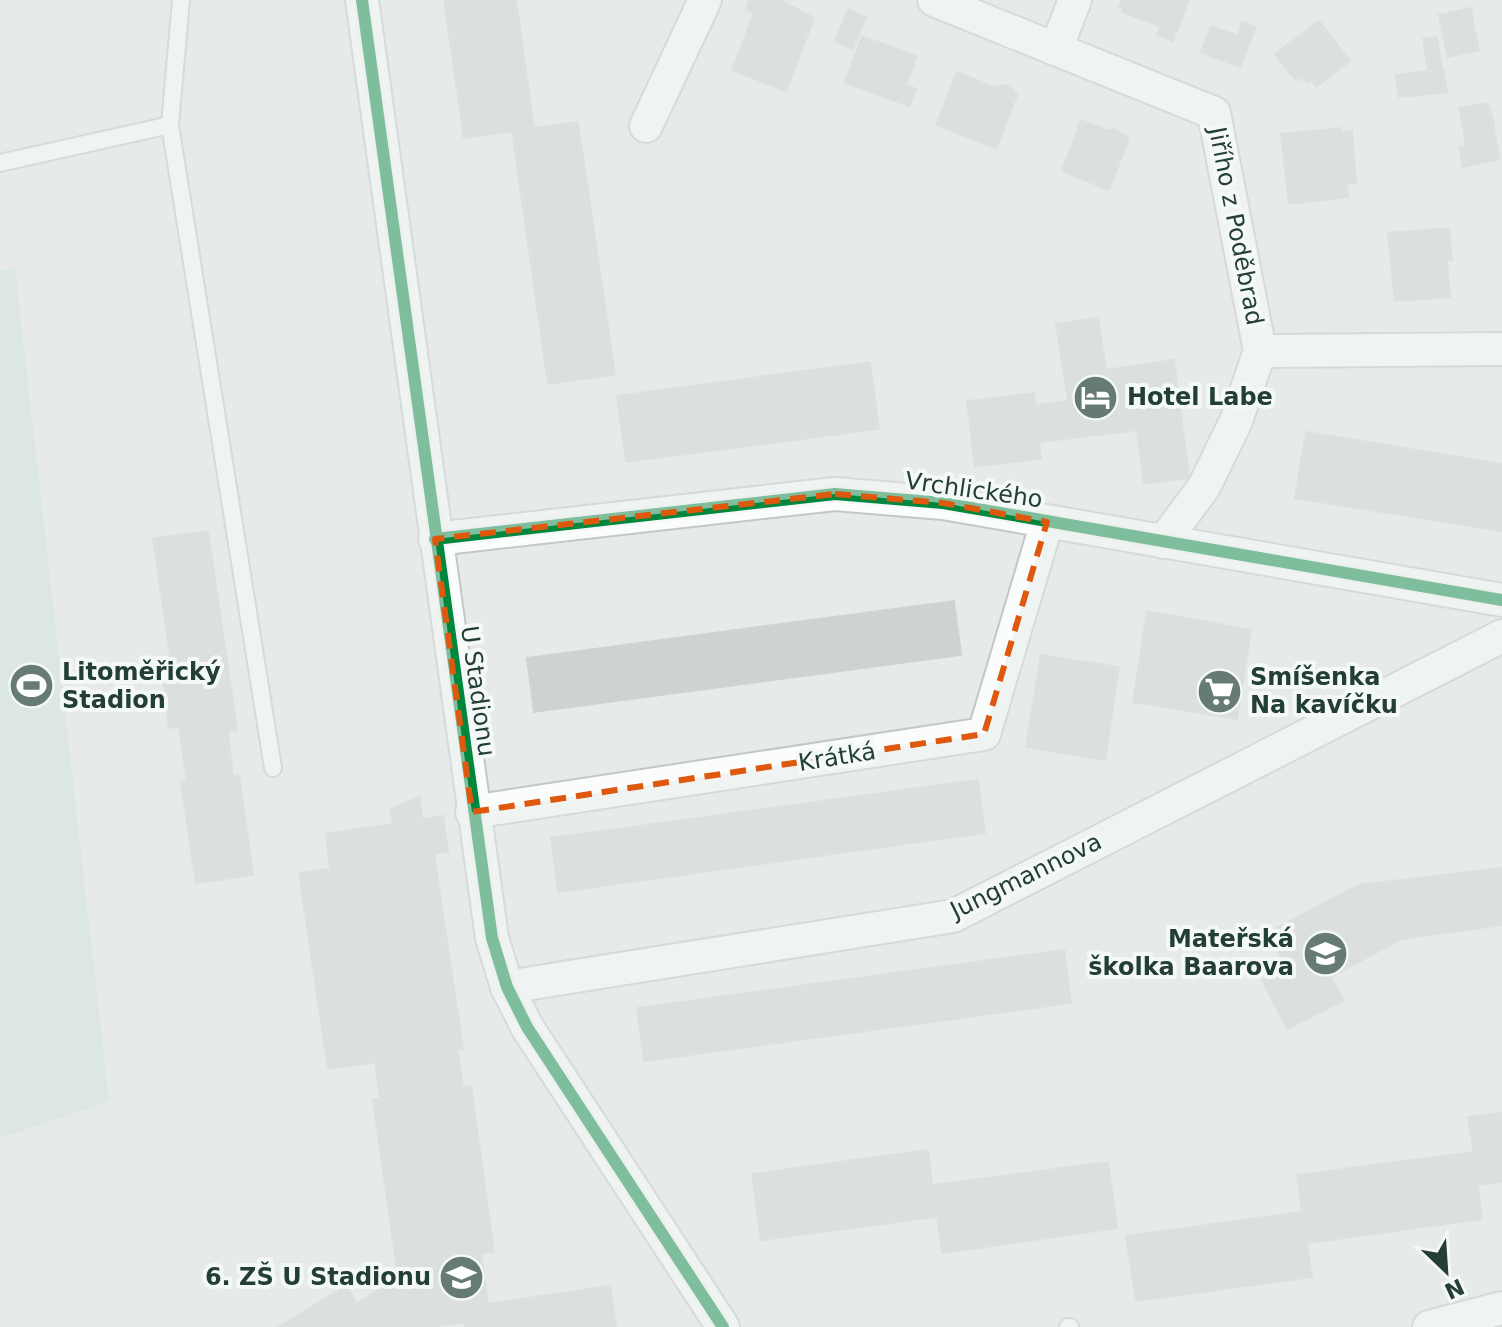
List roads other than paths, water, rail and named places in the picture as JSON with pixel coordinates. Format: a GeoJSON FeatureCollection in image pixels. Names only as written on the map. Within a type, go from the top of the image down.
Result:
{"type":"FeatureCollection","features":[{"type":"Feature","properties":{"kind":"street","name":"U Stadionu"},"geometry":{"type":"LineString","coordinates":[[362,0],[472,812],[492,938],[507,987],[561,1083],[723,1327]]}},
{"type":"Feature","properties":{"kind":"street"},"geometry":{"type":"LineString","coordinates":[[646,126],[705,0]]}},
{"type":"Feature","properties":{"kind":"street","name":"Jiřího z Poděbrad"},"geometry":{"type":"LineString","coordinates":[[934,0],[1214,113],[1260,351],[1502,349]]}},
{"type":"Feature","properties":{"kind":"street"},"geometry":{"type":"LineString","coordinates":[[1056,49],[1075,0]]}},
{"type":"Feature","properties":{"kind":"street"},"geometry":{"type":"LineString","coordinates":[[1163,542],[1204,487],[1236,421],[1260,351]]}},
{"type":"Feature","properties":{"kind":"street","name":"Vrchlického"},"geometry":{"type":"LineString","coordinates":[[435,539],[835,494],[943,503],[1502,600]]}},
{"type":"Feature","properties":{"kind":"street","name":"Krátká"},"geometry":{"type":"LineString","coordinates":[[472,812],[984,734],[1047,522]]}},
{"type":"Feature","properties":{"kind":"street","name":"Jungmannova"},"geometry":{"type":"LineString","coordinates":[[507,987],[953,916],[1502,636]]}},
{"type":"Feature","properties":{"kind":"street"},"geometry":{"type":"LineString","coordinates":[[1429,1327],[1502,1308]]}},
{"type":"Feature","properties":{"kind":"lane"},"geometry":{"type":"LineString","coordinates":[[181,0],[170,125],[273,768]]}},
{"type":"Feature","properties":{"kind":"lane"},"geometry":{"type":"LineString","coordinates":[[0,163],[170,125]]}},
{"type":"Feature","properties":{"kind":"place","name":"Hotel Labe"},"geometry":{"type":"Point","coordinates":[1096,397]}},
{"type":"Feature","properties":{"kind":"place","name":"Litoměřický Stadion"},"geometry":{"type":"Point","coordinates":[31,686]}},
{"type":"Feature","properties":{"kind":"place","name":"Smíšenka Na kavíčku"},"geometry":{"type":"Point","coordinates":[1219,691]}},
{"type":"Feature","properties":{"kind":"place","name":"Mateřská školka Baarova"},"geometry":{"type":"Point","coordinates":[1325,953]}},
{"type":"Feature","properties":{"kind":"place","name":"6. ZŠ U Stadionu"},"geometry":{"type":"Point","coordinates":[462,1277]}}]}
